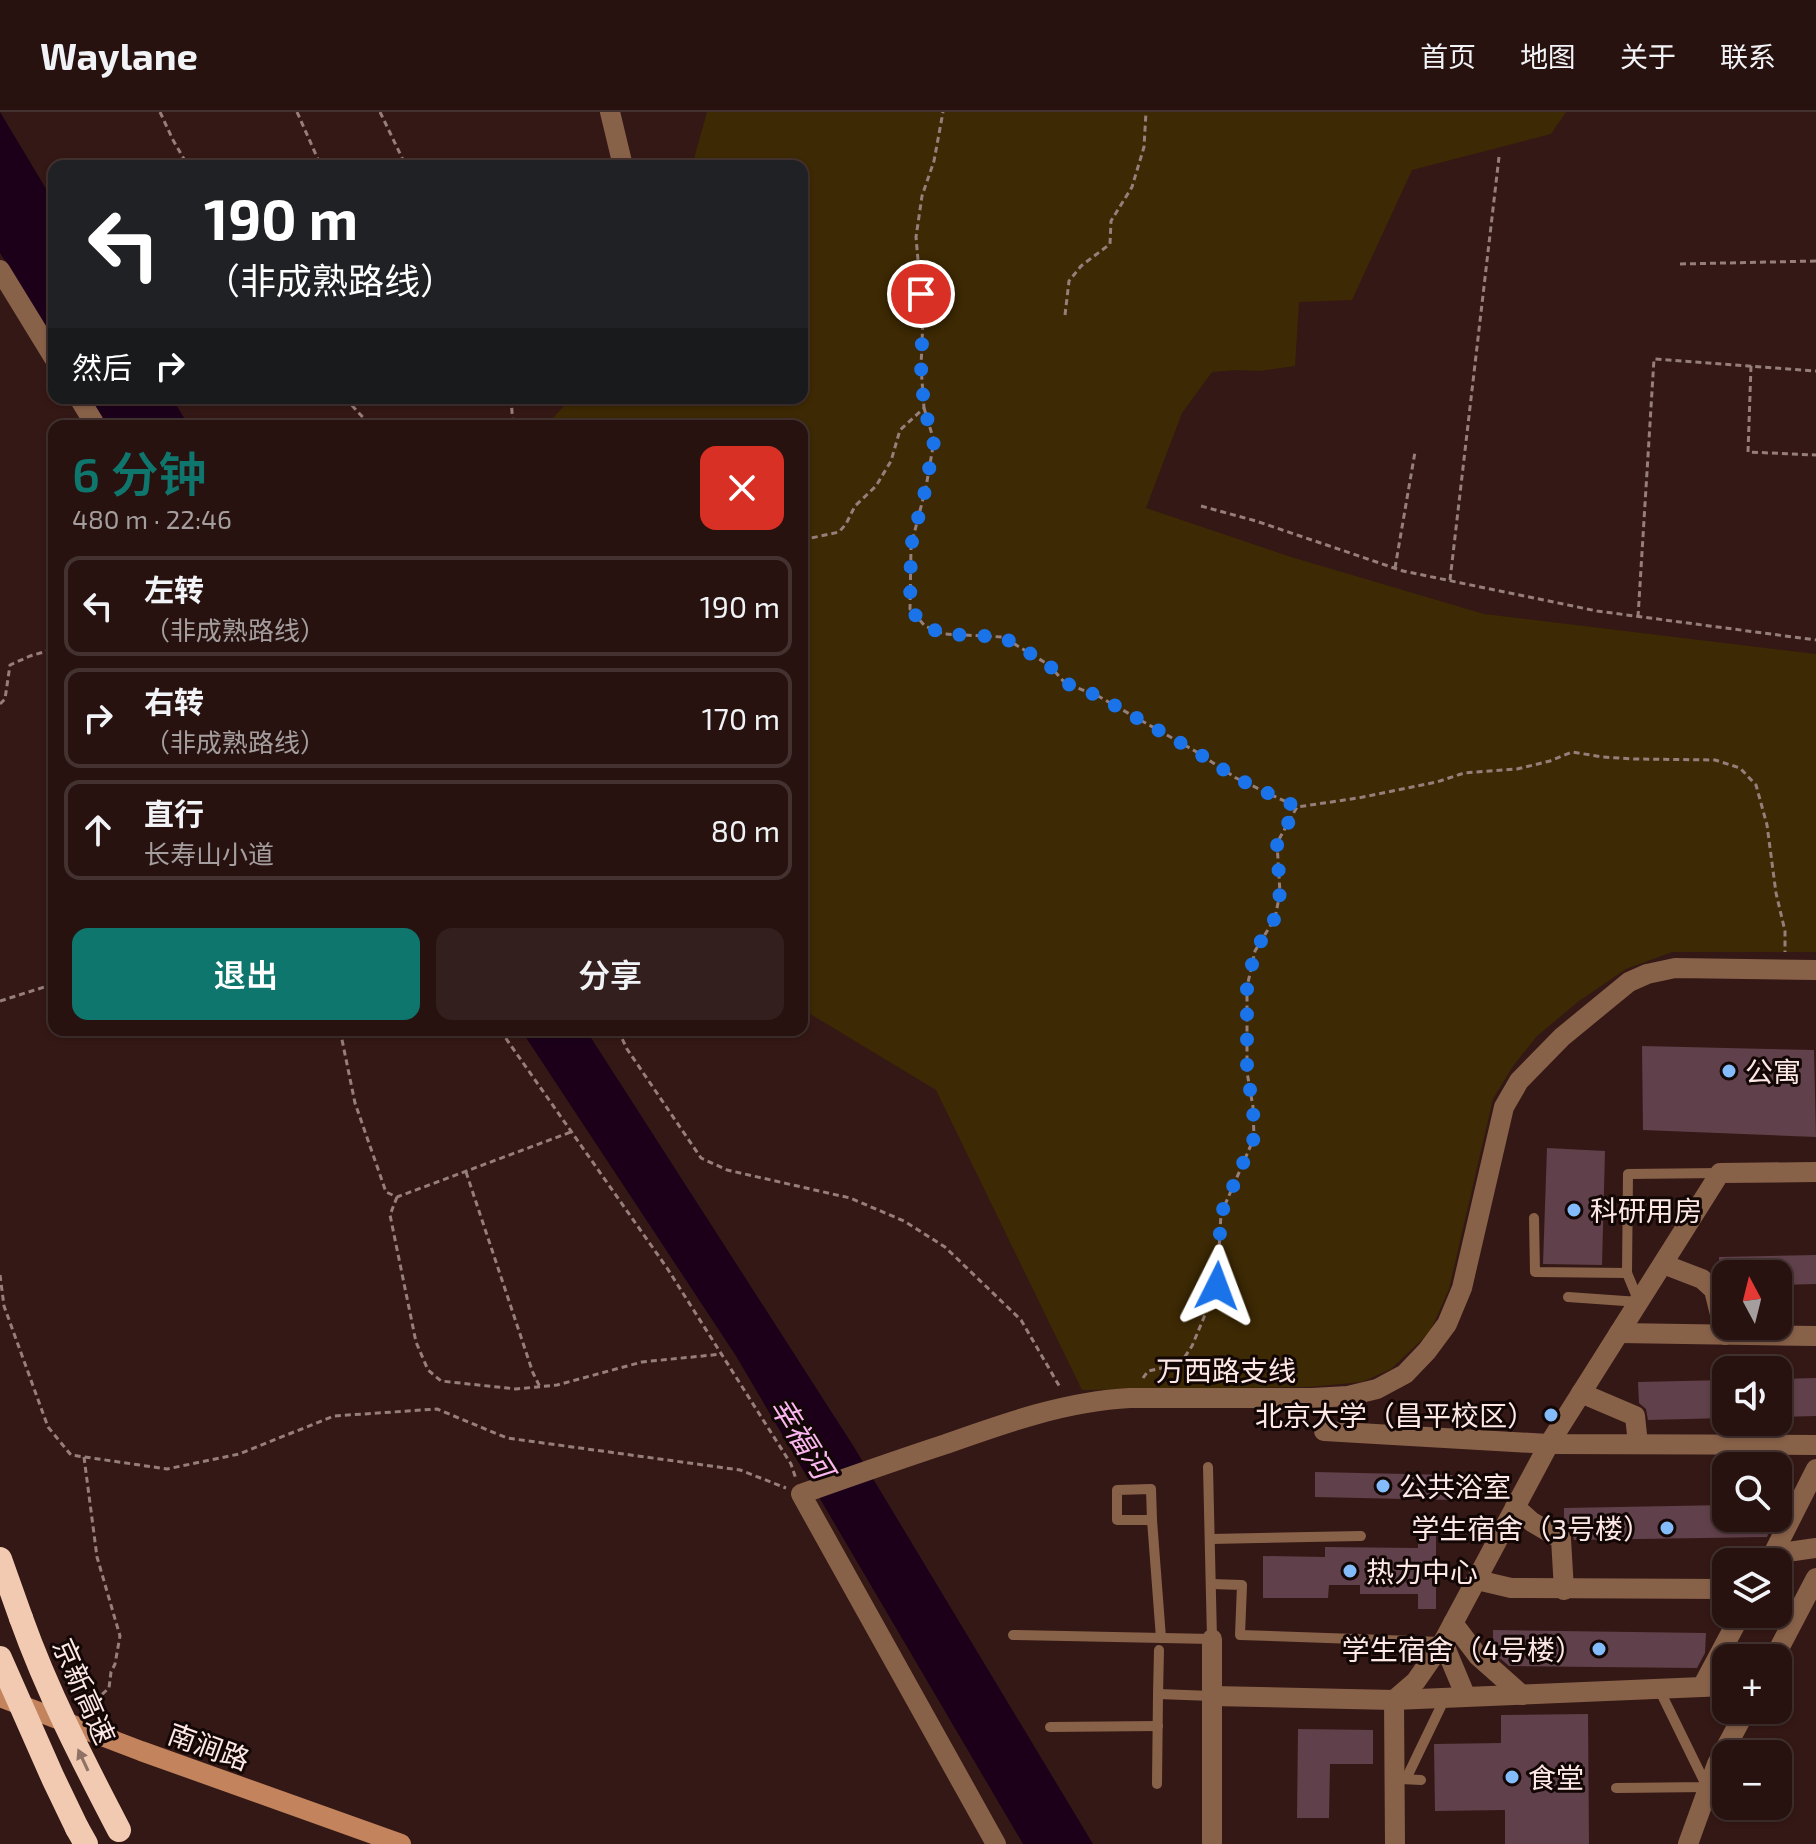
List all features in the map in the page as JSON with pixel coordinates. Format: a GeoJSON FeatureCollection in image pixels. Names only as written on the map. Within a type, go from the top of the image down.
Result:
{"type":"FeatureCollection","features":[{"type":"Feature","properties":{"kind":"highway","name":"京新高速"},"geometry":{"type":"LineString","coordinates":[[0,1559],[29,1641],[122,1837]]}},
{"type":"Feature","properties":{"kind":"highway"},"geometry":{"type":"LineString","coordinates":[[0,1658],[82,1839]]}},
{"type":"Feature","properties":{"kind":"main road","name":"南涧路"},"geometry":{"type":"LineString","coordinates":[[0,1697],[401,1844]]}},
{"type":"Feature","properties":{"kind":"street"},"geometry":{"type":"LineString","coordinates":[[610,112],[622,160]]}},
{"type":"Feature","properties":{"kind":"street"},"geometry":{"type":"LineString","coordinates":[[0,270],[48,348]]}},
{"type":"Feature","properties":{"kind":"street","name":"万西路支线"},"geometry":{"type":"LineString","coordinates":[[801,1494],[1003,1424],[1071,1406],[1130,1398],[1348,1396],[1377,1389],[1405,1374],[1447,1324],[1462,1288],[1504,1107],[1519,1081],[1562,1037],[1629,982],[1647,974],[1675,968],[1816,970]]}},
{"type":"Feature","properties":{"kind":"street"},"geometry":{"type":"LineString","coordinates":[[1394,1700],[1416,1681],[1443,1642],[1549,1444],[1720,1173],[1816,1172]]}},
{"type":"Feature","properties":{"kind":"street"},"geometry":{"type":"LineString","coordinates":[[1663,1264],[1702,1279],[1712,1288]]}},
{"type":"Feature","properties":{"kind":"street"},"geometry":{"type":"LineString","coordinates":[[1619,1333],[1712,1335]]}},
{"type":"Feature","properties":{"kind":"street"},"geometry":{"type":"LineString","coordinates":[[1792,1336],[1816,1336]]}},
{"type":"Feature","properties":{"kind":"street"},"geometry":{"type":"LineString","coordinates":[[1581,1393],[1635,1416],[1638,1444]]}},
{"type":"Feature","properties":{"kind":"street"},"geometry":{"type":"LineString","coordinates":[[1324,1431],[1549,1444],[1816,1445]]}},
{"type":"Feature","properties":{"kind":"street"},"geometry":{"type":"LineString","coordinates":[[1776,1548],[1816,1469]]}},
{"type":"Feature","properties":{"kind":"street"},"geometry":{"type":"LineString","coordinates":[[801,1494],[996,1844]]}},
{"type":"Feature","properties":{"kind":"street"},"geometry":{"type":"LineString","coordinates":[[1515,1507],[1532,1522],[1561,1539],[1564,1590]]}},
{"type":"Feature","properties":{"kind":"street"},"geometry":{"type":"LineString","coordinates":[[1792,1553],[1816,1548]]}},
{"type":"Feature","properties":{"kind":"street"},"geometry":{"type":"LineString","coordinates":[[1781,1644],[1816,1578]]}},
{"type":"Feature","properties":{"kind":"street"},"geometry":{"type":"LineString","coordinates":[[1477,1580],[1511,1588],[1712,1589]]}},
{"type":"Feature","properties":{"kind":"street"},"geometry":{"type":"LineString","coordinates":[[1453,1623],[1478,1656],[1522,1695]]}},
{"type":"Feature","properties":{"kind":"street"},"geometry":{"type":"LineString","coordinates":[[1702,1687],[1734,1628]]}},
{"type":"Feature","properties":{"kind":"street"},"geometry":{"type":"LineString","coordinates":[[1212,1639],[1212,1844]]}},
{"type":"Feature","properties":{"kind":"street"},"geometry":{"type":"LineString","coordinates":[[1443,1642],[1466,1697]]}},
{"type":"Feature","properties":{"kind":"street"},"geometry":{"type":"LineString","coordinates":[[1212,1696],[1394,1700],[1712,1687]]}},
{"type":"Feature","properties":{"kind":"street"},"geometry":{"type":"LineString","coordinates":[[1394,1700],[1400,1779],[1395,1844]]}},
{"type":"Feature","properties":{"kind":"street"},"geometry":{"type":"LineString","coordinates":[[1688,1844],[1707,1787],[1738,1724]]}},
{"type":"Feature","properties":{"kind":"lane"},"geometry":{"type":"LineString","coordinates":[[1568,1297],[1639,1302],[1627,1273],[1628,1174],[1720,1173]]}},
{"type":"Feature","properties":{"kind":"lane"},"geometry":{"type":"LineString","coordinates":[[1534,1218],[1535,1272],[1627,1273]]}},
{"type":"Feature","properties":{"kind":"lane"},"geometry":{"type":"LineString","coordinates":[[1013,1635],[1212,1639],[1208,1467]]}},
{"type":"Feature","properties":{"kind":"lane"},"geometry":{"type":"LineString","coordinates":[[1152,1520],[1117,1520],[1117,1490],[1151,1489],[1161,1638]]}},
{"type":"Feature","properties":{"kind":"lane"},"geometry":{"type":"LineString","coordinates":[[1210,1539],[1361,1536]]}},
{"type":"Feature","properties":{"kind":"lane"},"geometry":{"type":"LineString","coordinates":[[1211,1584],[1242,1585],[1240,1635],[1443,1642]]}},
{"type":"Feature","properties":{"kind":"lane"},"geometry":{"type":"LineString","coordinates":[[1157,1784],[1159,1650]]}},
{"type":"Feature","properties":{"kind":"lane"},"geometry":{"type":"LineString","coordinates":[[1616,1788],[1707,1787],[1659,1689]]}},
{"type":"Feature","properties":{"kind":"lane"},"geometry":{"type":"LineString","coordinates":[[1158,1694],[1212,1696]]}},
{"type":"Feature","properties":{"kind":"lane"},"geometry":{"type":"LineString","coordinates":[[1421,1780],[1400,1779],[1445,1698]]}},
{"type":"Feature","properties":{"kind":"lane"},"geometry":{"type":"LineString","coordinates":[[1050,1727],[1158,1726]]}},
{"type":"Feature","properties":{"kind":"path"},"geometry":{"type":"LineString","coordinates":[[160,112],[185,160]]}},
{"type":"Feature","properties":{"kind":"path"},"geometry":{"type":"LineString","coordinates":[[297,112],[318,160]]}},
{"type":"Feature","properties":{"kind":"path"},"geometry":{"type":"LineString","coordinates":[[380,112],[403,160]]}},
{"type":"Feature","properties":{"kind":"path"},"geometry":{"type":"LineString","coordinates":[[943,112],[934,161],[922,196],[916,237],[923,318],[921,367],[924,408],[934,441],[911,546],[910,609],[925,626],[944,634],[1003,637],[1049,665],[1065,683],[1112,703],[1236,778],[1297,807],[1437,782],[1464,773],[1517,769],[1572,752],[1634,759],[1715,760],[1740,768],[1756,785],[1767,825],[1776,893],[1785,931],[1786,969]]}},
{"type":"Feature","properties":{"kind":"path"},"geometry":{"type":"LineString","coordinates":[[1065,315],[1069,281],[1081,266],[1110,244],[1111,221],[1132,187],[1144,147],[1146,112]]}},
{"type":"Feature","properties":{"kind":"path"},"geometry":{"type":"LineString","coordinates":[[1450,580],[1499,157]]}},
{"type":"Feature","properties":{"kind":"path"},"geometry":{"type":"LineString","coordinates":[[1680,264],[1816,261]]}},
{"type":"Feature","properties":{"kind":"path"},"geometry":{"type":"LineString","coordinates":[[1638,617],[1654,359],[1816,371]]}},
{"type":"Feature","properties":{"kind":"path"},"geometry":{"type":"LineString","coordinates":[[1751,366],[1748,452],[1816,455]]}},
{"type":"Feature","properties":{"kind":"path"},"geometry":{"type":"LineString","coordinates":[[351,404],[365,420]]}},
{"type":"Feature","properties":{"kind":"path"},"geometry":{"type":"LineString","coordinates":[[808,539],[839,532],[855,506],[876,486],[891,461],[900,430],[924,408]]}},
{"type":"Feature","properties":{"kind":"path"},"geometry":{"type":"LineString","coordinates":[[1395,568],[1415,452]]}},
{"type":"Feature","properties":{"kind":"path"},"geometry":{"type":"LineString","coordinates":[[1201,506],[1395,568],[1450,580],[1597,611],[1816,640]]}},
{"type":"Feature","properties":{"kind":"path"},"geometry":{"type":"LineString","coordinates":[[0,704],[5,699],[10,665],[48,651]]}},
{"type":"Feature","properties":{"kind":"path"},"geometry":{"type":"LineString","coordinates":[[1130,1398],[1148,1371],[1180,1364],[1192,1346],[1217,1286],[1221,1214],[1254,1138],[1247,1072],[1247,987],[1255,951],[1275,918],[1280,893],[1277,843],[1297,807]]}},
{"type":"Feature","properties":{"kind":"path"},"geometry":{"type":"LineString","coordinates":[[0,1001],[48,986]]}},
{"type":"Feature","properties":{"kind":"path"},"geometry":{"type":"LineString","coordinates":[[341,1036],[355,1103],[386,1192],[397,1197],[571,1132]]}},
{"type":"Feature","properties":{"kind":"path"},"geometry":{"type":"LineString","coordinates":[[504,1036],[667,1268],[791,1464],[801,1494]]}},
{"type":"Feature","properties":{"kind":"path"},"geometry":{"type":"LineString","coordinates":[[621,1036],[701,1158],[727,1170],[850,1198],[904,1221],[945,1247],[1021,1320],[1071,1406]]}},
{"type":"Feature","properties":{"kind":"path"},"geometry":{"type":"LineString","coordinates":[[466,1172],[540,1387]]}},
{"type":"Feature","properties":{"kind":"path"},"geometry":{"type":"LineString","coordinates":[[397,1197],[390,1215],[416,1342],[428,1370],[441,1381],[516,1389],[540,1387],[642,1362],[722,1354]]}},
{"type":"Feature","properties":{"kind":"path"},"geometry":{"type":"LineString","coordinates":[[0,1275],[4,1306],[48,1427],[71,1455],[167,1469],[239,1454],[334,1416],[437,1409],[507,1438],[740,1470],[801,1494]]}},
{"type":"Feature","properties":{"kind":"path"},"geometry":{"type":"LineString","coordinates":[[82,1729],[98,1698],[109,1688],[120,1636],[97,1557],[84,1457]]}},
{"type":"Feature","properties":{"kind":"shaded area"},"geometry":{"type":"Polygon","coordinates":[[[707,112],[1566,112],[1551,134],[1412,170],[1352,300],[1299,302],[1295,366],[1260,371],[1212,372],[1182,413],[1146,508],[1291,557],[1484,614],[1816,654],[1816,952],[1672,952],[1626,969],[1579,1001],[1537,1036],[1513,1066],[1493,1099],[1449,1289],[1430,1332],[1391,1369],[1362,1382],[1309,1387],[1082,1390],[936,1090],[808,1013],[808,420],[551,420],[566,404],[808,404],[808,160],[694,160],[707,112]]]}},
{"type":"Feature","properties":{"kind":"water"},"geometry":{"type":"Polygon","coordinates":[[[0,112],[48,192],[48,331],[0,253],[0,112]]]}},
{"type":"Feature","properties":{"kind":"water"},"geometry":{"type":"Polygon","coordinates":[[[93,404],[176,404],[185,420],[103,420],[93,404]]]}},
{"type":"Feature","properties":{"kind":"water","name":"幸福河"},"geometry":{"type":"Polygon","coordinates":[[[525,1036],[590,1036],[854,1447],[1093,1844],[1023,1844],[736,1356],[525,1036]]]}},
{"type":"Feature","properties":{"kind":"building","name":"公寓"},"geometry":{"type":"Polygon","coordinates":[[[1642,1046],[1814,1050],[1816,1137],[1643,1130],[1642,1046]]]}},
{"type":"Feature","properties":{"kind":"building","name":"科研用房"},"geometry":{"type":"Polygon","coordinates":[[[1547,1148],[1605,1151],[1602,1265],[1543,1264],[1547,1148]]]}},
{"type":"Feature","properties":{"kind":"building"},"geometry":{"type":"Polygon","coordinates":[[[1816,1255],[1816,1284],[1792,1285],[1792,1260],[1719,1260],[1719,1257],[1816,1255]]]}},
{"type":"Feature","properties":{"kind":"building"},"geometry":{"type":"Polygon","coordinates":[[[1816,1378],[1816,1416],[1792,1417],[1792,1379],[1816,1378]]]}},
{"type":"Feature","properties":{"kind":"building"},"geometry":{"type":"Polygon","coordinates":[[[1712,1380],[1712,1418],[1648,1420],[1646,1409],[1639,1403],[1638,1382],[1712,1380]]]}},
{"type":"Feature","properties":{"kind":"building","name":"公共浴室"},"geometry":{"type":"Polygon","coordinates":[[[1315,1472],[1452,1475],[1452,1500],[1315,1497],[1315,1472]]]}},
{"type":"Feature","properties":{"kind":"building","name":"学生宿舍（3号楼）"},"geometry":{"type":"Polygon","coordinates":[[[1712,1505],[1712,1532],[1769,1532],[1767,1537],[1574,1540],[1572,1532],[1564,1526],[1564,1508],[1712,1505]]]}},
{"type":"Feature","properties":{"kind":"building","name":"热力中心"},"geometry":{"type":"Polygon","coordinates":[[[1418,1536],[1436,1536],[1436,1609],[1418,1609],[1418,1594],[1360,1594],[1360,1585],[1329,1585],[1328,1598],[1263,1598],[1263,1556],[1325,1557],[1325,1547],[1418,1548],[1418,1536]]]}},
{"type":"Feature","properties":{"kind":"building","name":"学生宿舍（4号楼）"},"geometry":{"type":"Polygon","coordinates":[[[1493,1630],[1706,1633],[1705,1653],[1697,1668],[1509,1666],[1493,1652],[1493,1630]]]}},
{"type":"Feature","properties":{"kind":"building","name":"食堂"},"geometry":{"type":"Polygon","coordinates":[[[1588,1714],[1589,1844],[1505,1844],[1505,1810],[1435,1811],[1434,1744],[1501,1743],[1501,1715],[1588,1714]]]}},
{"type":"Feature","properties":{"kind":"building"},"geometry":{"type":"Polygon","coordinates":[[[1298,1729],[1373,1730],[1373,1764],[1330,1764],[1329,1818],[1297,1818],[1298,1729]]]}},
{"type":"Feature","properties":{"kind":"place","name":"公寓"},"geometry":{"type":"Point","coordinates":[1729,1071]}},
{"type":"Feature","properties":{"kind":"place","name":"科研用房"},"geometry":{"type":"Point","coordinates":[1574,1210]}},
{"type":"Feature","properties":{"kind":"place","name":"北京大学（昌平校区）"},"geometry":{"type":"Point","coordinates":[1551,1415]}},
{"type":"Feature","properties":{"kind":"place","name":"公共浴室"},"geometry":{"type":"Point","coordinates":[1383,1486]}},
{"type":"Feature","properties":{"kind":"place","name":"学生宿舍（3号楼）"},"geometry":{"type":"Point","coordinates":[1667,1528]}},
{"type":"Feature","properties":{"kind":"place","name":"热力中心"},"geometry":{"type":"Point","coordinates":[1350,1571]}},
{"type":"Feature","properties":{"kind":"place","name":"学生宿舍（4号楼）"},"geometry":{"type":"Point","coordinates":[1599,1649]}},
{"type":"Feature","properties":{"kind":"place","name":"食堂"},"geometry":{"type":"Point","coordinates":[1512,1777]}},
{"type":"Feature","properties":{"kind":"route"},"geometry":{"type":"LineString","coordinates":[[921,294],[924,408],[934,441],[911,546],[910,609],[925,626],[944,634],[1003,637],[1049,665],[1065,683],[1098,696],[1151,724],[1236,778],[1297,807],[1277,843],[1280,893],[1275,918],[1255,951],[1247,987],[1247,1072],[1254,1138],[1221,1214],[1217,1286]]}}]}
